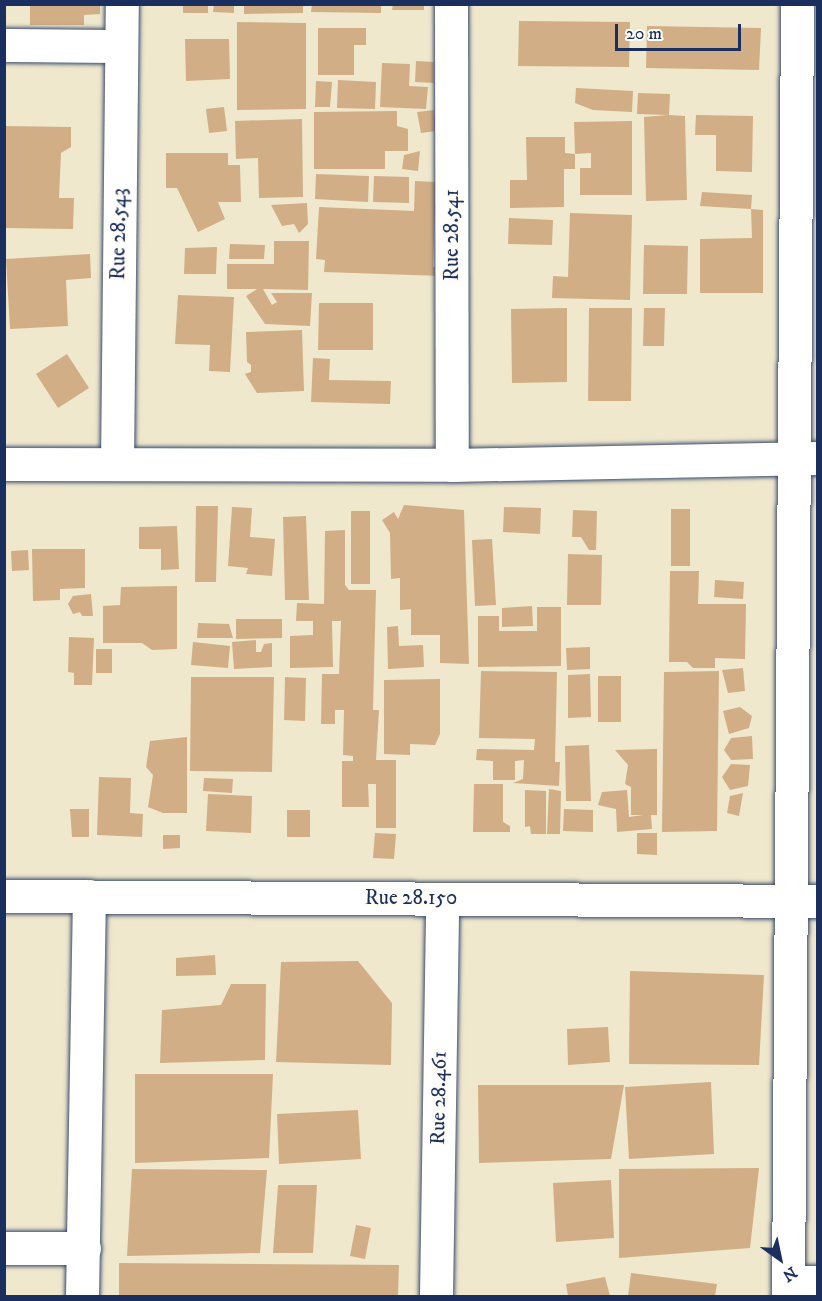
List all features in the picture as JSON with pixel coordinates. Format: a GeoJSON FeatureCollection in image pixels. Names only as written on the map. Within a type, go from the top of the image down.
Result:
{"type":"FeatureCollection","features":[{"type":"Feature","properties":{"kind":"street","name":"Rue 28.543"},"geometry":{"type":"LineString","coordinates":[[117,464],[122,4]]}},
{"type":"Feature","properties":{"kind":"street","name":"Rue 28.541"},"geometry":{"type":"LineString","coordinates":[[451,4],[452,465]]}},
{"type":"Feature","properties":{"kind":"street"},"geometry":{"type":"LineString","coordinates":[[797,4],[807,119],[804,900],[798,1287]]}},
{"type":"Feature","properties":{"kind":"street"},"geometry":{"type":"LineString","coordinates":[[4,45],[121,46]]}},
{"type":"Feature","properties":{"kind":"street"},"geometry":{"type":"LineString","coordinates":[[4,464],[452,465],[806,460]]}},
{"type":"Feature","properties":{"kind":"street","name":"Rue 28.150"},"geometry":{"type":"LineString","coordinates":[[4,896],[804,900]]}},
{"type":"Feature","properties":{"kind":"street"},"geometry":{"type":"LineString","coordinates":[[82,1296],[89,897]]}},
{"type":"Feature","properties":{"kind":"street","name":"Rue 28.461"},"geometry":{"type":"LineString","coordinates":[[436,1296],[442,898]]}},
{"type":"Feature","properties":{"kind":"street"},"geometry":{"type":"LineString","coordinates":[[4,1248],[84,1248]]}},
{"type":"Feature","properties":{"kind":"building"},"geometry":{"type":"Polygon","coordinates":[[[30,4],[100,4],[100,14],[84,15],[84,25],[30,25],[30,4]]]}},
{"type":"Feature","properties":{"kind":"building"},"geometry":{"type":"Polygon","coordinates":[[[183,4],[208,4],[208,13],[183,13],[183,4]]]}},
{"type":"Feature","properties":{"kind":"building"},"geometry":{"type":"Polygon","coordinates":[[[214,4],[234,4],[234,13],[213,12],[214,4]]]}},
{"type":"Feature","properties":{"kind":"building"},"geometry":{"type":"Polygon","coordinates":[[[244,4],[303,4],[303,13],[244,14],[244,4]]]}},
{"type":"Feature","properties":{"kind":"building"},"geometry":{"type":"Polygon","coordinates":[[[312,4],[381,4],[381,13],[311,12],[312,4]]]}},
{"type":"Feature","properties":{"kind":"building"},"geometry":{"type":"Polygon","coordinates":[[[393,4],[424,4],[424,10],[392,10],[393,4]]]}},
{"type":"Feature","properties":{"kind":"building"},"geometry":{"type":"Polygon","coordinates":[[[519,21],[630,22],[629,67],[518,66],[519,21]]]}},
{"type":"Feature","properties":{"kind":"building"},"geometry":{"type":"Polygon","coordinates":[[[237,22],[306,23],[306,109],[237,110],[237,22]]]}},
{"type":"Feature","properties":{"kind":"building"},"geometry":{"type":"Polygon","coordinates":[[[647,26],[761,28],[759,70],[646,68],[647,26]]]}},
{"type":"Feature","properties":{"kind":"building"},"geometry":{"type":"Polygon","coordinates":[[[318,28],[366,28],[366,45],[354,45],[354,75],[318,75],[318,28]]]}},
{"type":"Feature","properties":{"kind":"building"},"geometry":{"type":"Polygon","coordinates":[[[185,39],[229,39],[230,79],[186,81],[185,39]]]}},
{"type":"Feature","properties":{"kind":"building"},"geometry":{"type":"Polygon","coordinates":[[[416,61],[434,62],[434,83],[415,82],[416,61]]]}},
{"type":"Feature","properties":{"kind":"building"},"geometry":{"type":"Polygon","coordinates":[[[382,63],[410,64],[409,86],[428,87],[426,109],[380,107],[382,63]]]}},
{"type":"Feature","properties":{"kind":"building"},"geometry":{"type":"Polygon","coordinates":[[[338,80],[376,82],[375,109],[337,108],[338,80]]]}},
{"type":"Feature","properties":{"kind":"building"},"geometry":{"type":"Polygon","coordinates":[[[316,81],[332,82],[330,107],[315,107],[316,81]]]}},
{"type":"Feature","properties":{"kind":"building"},"geometry":{"type":"Polygon","coordinates":[[[576,88],[633,91],[632,112],[593,110],[575,103],[576,88]]]}},
{"type":"Feature","properties":{"kind":"building"},"geometry":{"type":"Polygon","coordinates":[[[638,93],[670,94],[669,115],[685,116],[687,200],[646,201],[644,117],[668,115],[637,114],[638,93]]]}},
{"type":"Feature","properties":{"kind":"building"},"geometry":{"type":"Polygon","coordinates":[[[224,107],[227,131],[209,133],[206,109],[224,107]]]}},
{"type":"Feature","properties":{"kind":"building"},"geometry":{"type":"Polygon","coordinates":[[[434,110],[436,131],[421,133],[417,112],[434,110]]]}},
{"type":"Feature","properties":{"kind":"building"},"geometry":{"type":"Polygon","coordinates":[[[397,111],[397,126],[408,129],[408,151],[385,151],[385,169],[314,169],[314,112],[397,111]]]}},
{"type":"Feature","properties":{"kind":"building"},"geometry":{"type":"Polygon","coordinates":[[[696,115],[753,116],[752,172],[716,171],[716,135],[695,135],[696,115]]]}},
{"type":"Feature","properties":{"kind":"building"},"geometry":{"type":"Polygon","coordinates":[[[302,119],[303,197],[259,198],[258,158],[236,159],[235,121],[302,119]]]}},
{"type":"Feature","properties":{"kind":"building"},"geometry":{"type":"Polygon","coordinates":[[[632,121],[632,195],[580,195],[580,168],[591,168],[591,153],[575,154],[574,122],[632,121]]]}},
{"type":"Feature","properties":{"kind":"building"},"geometry":{"type":"Polygon","coordinates":[[[4,126],[71,127],[71,147],[61,153],[59,198],[74,198],[73,229],[4,228],[4,126]]]}},
{"type":"Feature","properties":{"kind":"building"},"geometry":{"type":"Polygon","coordinates":[[[526,137],[565,137],[565,153],[575,154],[575,169],[564,169],[564,207],[510,208],[510,180],[527,180],[526,137]]]}},
{"type":"Feature","properties":{"kind":"building"},"geometry":{"type":"Polygon","coordinates":[[[420,151],[418,171],[402,169],[404,155],[420,151]]]}},
{"type":"Feature","properties":{"kind":"building"},"geometry":{"type":"Polygon","coordinates":[[[166,153],[228,153],[228,165],[240,165],[241,202],[218,202],[225,219],[198,232],[177,188],[166,188],[166,153]]]}},
{"type":"Feature","properties":{"kind":"building"},"geometry":{"type":"Polygon","coordinates":[[[316,174],[369,176],[368,202],[315,199],[316,174]]]}},
{"type":"Feature","properties":{"kind":"building"},"geometry":{"type":"Polygon","coordinates":[[[374,176],[409,177],[409,203],[373,202],[374,176]]]}},
{"type":"Feature","properties":{"kind":"building"},"geometry":{"type":"Polygon","coordinates":[[[415,181],[436,182],[433,267],[441,267],[441,276],[324,272],[325,260],[316,259],[319,207],[414,211],[415,181]]]}},
{"type":"Feature","properties":{"kind":"building"},"geometry":{"type":"Polygon","coordinates":[[[702,192],[752,195],[751,209],[700,206],[702,192]]]}},
{"type":"Feature","properties":{"kind":"building"},"geometry":{"type":"Polygon","coordinates":[[[307,203],[308,224],[299,233],[294,224],[282,226],[271,205],[307,203]]]}},
{"type":"Feature","properties":{"kind":"building"},"geometry":{"type":"Polygon","coordinates":[[[751,209],[763,210],[763,293],[700,293],[700,239],[752,238],[751,209]]]}},
{"type":"Feature","properties":{"kind":"building"},"geometry":{"type":"Polygon","coordinates":[[[570,213],[632,215],[630,300],[552,298],[553,276],[568,277],[570,213]]]}},
{"type":"Feature","properties":{"kind":"building"},"geometry":{"type":"Polygon","coordinates":[[[509,218],[553,220],[552,245],[508,244],[509,218]]]}},
{"type":"Feature","properties":{"kind":"building"},"geometry":{"type":"Polygon","coordinates":[[[274,241],[309,241],[308,290],[263,289],[272,305],[277,302],[271,293],[312,293],[310,326],[265,324],[246,296],[257,289],[227,289],[227,264],[274,264],[274,241]]]}},
{"type":"Feature","properties":{"kind":"building"},"geometry":{"type":"Polygon","coordinates":[[[230,244],[265,245],[264,259],[229,259],[230,244]]]}},
{"type":"Feature","properties":{"kind":"building"},"geometry":{"type":"Polygon","coordinates":[[[644,245],[688,246],[687,294],[643,294],[644,245]]]}},
{"type":"Feature","properties":{"kind":"building"},"geometry":{"type":"Polygon","coordinates":[[[217,247],[216,274],[184,274],[185,248],[217,247]]]}},
{"type":"Feature","properties":{"kind":"building"},"geometry":{"type":"Polygon","coordinates":[[[90,254],[91,278],[66,280],[68,326],[10,329],[6,259],[90,254]]]}},
{"type":"Feature","properties":{"kind":"building"},"geometry":{"type":"Polygon","coordinates":[[[178,295],[234,297],[230,372],[209,371],[210,345],[175,344],[178,295]]]}},
{"type":"Feature","properties":{"kind":"building"},"geometry":{"type":"Polygon","coordinates":[[[319,303],[373,303],[373,350],[318,350],[319,303]]]}},
{"type":"Feature","properties":{"kind":"building"},"geometry":{"type":"Polygon","coordinates":[[[567,308],[567,382],[512,383],[511,309],[567,308]]]}},
{"type":"Feature","properties":{"kind":"building"},"geometry":{"type":"Polygon","coordinates":[[[589,308],[632,308],[631,401],[588,401],[589,308]]]}},
{"type":"Feature","properties":{"kind":"building"},"geometry":{"type":"Polygon","coordinates":[[[644,308],[665,308],[664,346],[643,346],[644,308]]]}},
{"type":"Feature","properties":{"kind":"building"},"geometry":{"type":"Polygon","coordinates":[[[302,330],[304,391],[257,393],[245,374],[251,372],[251,365],[247,362],[246,332],[302,330]]]}},
{"type":"Feature","properties":{"kind":"building"},"geometry":{"type":"Polygon","coordinates":[[[67,354],[89,388],[58,408],[36,374],[67,354]]]}},
{"type":"Feature","properties":{"kind":"building"},"geometry":{"type":"Polygon","coordinates":[[[313,358],[330,359],[329,380],[391,381],[390,404],[311,402],[313,358]]]}},
{"type":"Feature","properties":{"kind":"building"},"geometry":{"type":"Polygon","coordinates":[[[404,505],[464,510],[469,664],[440,663],[440,635],[411,635],[411,609],[400,610],[400,578],[391,579],[390,533],[382,520],[394,512],[398,519],[404,505]]]}},
{"type":"Feature","properties":{"kind":"building"},"geometry":{"type":"Polygon","coordinates":[[[196,506],[218,506],[216,582],[195,582],[196,506]]]}},
{"type":"Feature","properties":{"kind":"building"},"geometry":{"type":"Polygon","coordinates":[[[232,507],[252,508],[250,537],[275,539],[272,576],[246,574],[248,568],[228,566],[232,507]]]}},
{"type":"Feature","properties":{"kind":"building"},"geometry":{"type":"Polygon","coordinates":[[[504,507],[541,508],[540,534],[503,532],[504,507]]]}},
{"type":"Feature","properties":{"kind":"building"},"geometry":{"type":"Polygon","coordinates":[[[671,509],[690,509],[690,566],[671,566],[671,509]]]}},
{"type":"Feature","properties":{"kind":"building"},"geometry":{"type":"Polygon","coordinates":[[[573,510],[597,511],[596,550],[589,550],[581,537],[572,537],[573,510]]]}},
{"type":"Feature","properties":{"kind":"building"},"geometry":{"type":"Polygon","coordinates":[[[351,511],[370,511],[370,584],[351,584],[351,511]]]}},
{"type":"Feature","properties":{"kind":"building"},"geometry":{"type":"Polygon","coordinates":[[[306,516],[309,600],[285,600],[283,517],[306,516]]]}},
{"type":"Feature","properties":{"kind":"building"},"geometry":{"type":"Polygon","coordinates":[[[177,526],[179,569],[161,570],[161,549],[139,549],[139,527],[177,526]]]}},
{"type":"Feature","properties":{"kind":"building"},"geometry":{"type":"Polygon","coordinates":[[[345,530],[345,585],[349,590],[376,590],[373,710],[379,710],[376,760],[396,760],[396,828],[376,828],[376,784],[368,784],[369,807],[342,807],[342,761],[353,761],[353,756],[343,755],[344,710],[335,710],[335,724],[321,724],[322,674],[339,674],[341,621],[332,621],[333,667],[290,668],[290,636],[313,635],[313,621],[296,621],[297,603],[324,604],[325,531],[345,530]]]}},
{"type":"Feature","properties":{"kind":"building"},"geometry":{"type":"Polygon","coordinates":[[[492,539],[496,605],[475,606],[472,540],[492,539]]]}},
{"type":"Feature","properties":{"kind":"building"},"geometry":{"type":"Polygon","coordinates":[[[32,549],[85,549],[85,588],[60,589],[60,600],[33,601],[32,549]]]}},
{"type":"Feature","properties":{"kind":"building"},"geometry":{"type":"Polygon","coordinates":[[[28,550],[29,570],[12,571],[11,551],[28,550]]]}},
{"type":"Feature","properties":{"kind":"building"},"geometry":{"type":"Polygon","coordinates":[[[568,554],[602,555],[601,605],[567,605],[568,554]]]}},
{"type":"Feature","properties":{"kind":"building"},"geometry":{"type":"Polygon","coordinates":[[[670,571],[699,571],[698,604],[746,604],[745,659],[715,658],[715,668],[693,668],[687,662],[669,662],[670,571]]]}},
{"type":"Feature","properties":{"kind":"building"},"geometry":{"type":"Polygon","coordinates":[[[715,580],[744,582],[743,599],[714,597],[715,580]]]}},
{"type":"Feature","properties":{"kind":"building"},"geometry":{"type":"Polygon","coordinates":[[[177,586],[177,649],[152,650],[142,643],[103,643],[103,606],[120,605],[121,587],[177,586]]]}},
{"type":"Feature","properties":{"kind":"building"},"geometry":{"type":"Polygon","coordinates":[[[91,594],[93,616],[82,616],[80,612],[73,614],[68,604],[73,596],[91,594]]]}},
{"type":"Feature","properties":{"kind":"building"},"geometry":{"type":"Polygon","coordinates":[[[532,606],[533,626],[502,627],[502,608],[532,606]]]}},
{"type":"Feature","properties":{"kind":"building"},"geometry":{"type":"Polygon","coordinates":[[[537,607],[561,607],[561,666],[478,667],[478,616],[499,616],[499,631],[537,631],[537,607]]]}},
{"type":"Feature","properties":{"kind":"building"},"geometry":{"type":"Polygon","coordinates":[[[236,619],[282,619],[282,638],[236,639],[236,619]]]}},
{"type":"Feature","properties":{"kind":"building"},"geometry":{"type":"Polygon","coordinates":[[[198,623],[229,624],[233,638],[197,638],[198,623]]]}},
{"type":"Feature","properties":{"kind":"building"},"geometry":{"type":"Polygon","coordinates":[[[398,626],[399,646],[423,645],[424,667],[388,669],[387,627],[398,626]]]}},
{"type":"Feature","properties":{"kind":"building"},"geometry":{"type":"Polygon","coordinates":[[[69,637],[94,638],[92,685],[74,685],[74,673],[68,672],[69,637]]]}},
{"type":"Feature","properties":{"kind":"building"},"geometry":{"type":"Polygon","coordinates":[[[256,640],[256,652],[261,652],[264,644],[272,643],[272,667],[234,669],[232,642],[256,640]]]}},
{"type":"Feature","properties":{"kind":"building"},"geometry":{"type":"Polygon","coordinates":[[[193,642],[230,646],[228,668],[191,665],[193,642]]]}},
{"type":"Feature","properties":{"kind":"building"},"geometry":{"type":"Polygon","coordinates":[[[590,647],[590,669],[567,670],[566,648],[590,647]]]}},
{"type":"Feature","properties":{"kind":"building"},"geometry":{"type":"Polygon","coordinates":[[[96,649],[112,649],[112,673],[96,673],[96,649]]]}},
{"type":"Feature","properties":{"kind":"building"},"geometry":{"type":"Polygon","coordinates":[[[743,668],[745,691],[728,693],[722,670],[743,668]]]}},
{"type":"Feature","properties":{"kind":"building"},"geometry":{"type":"Polygon","coordinates":[[[481,671],[557,672],[555,762],[560,762],[559,786],[513,783],[523,779],[524,760],[515,761],[515,780],[493,780],[493,761],[476,760],[477,749],[534,750],[535,739],[479,738],[481,671]]]}},
{"type":"Feature","properties":{"kind":"building"},"geometry":{"type":"Polygon","coordinates":[[[719,671],[717,831],[662,832],[664,672],[719,671]]]}},
{"type":"Feature","properties":{"kind":"building"},"geometry":{"type":"Polygon","coordinates":[[[590,674],[591,717],[568,718],[568,675],[590,674]]]}},
{"type":"Feature","properties":{"kind":"building"},"geometry":{"type":"Polygon","coordinates":[[[598,676],[621,676],[621,722],[598,722],[598,676]]]}},
{"type":"Feature","properties":{"kind":"building"},"geometry":{"type":"Polygon","coordinates":[[[191,677],[274,677],[272,772],[190,771],[191,677]]]}},
{"type":"Feature","properties":{"kind":"building"},"geometry":{"type":"Polygon","coordinates":[[[285,677],[306,678],[305,721],[284,720],[285,677]]]}},
{"type":"Feature","properties":{"kind":"building"},"geometry":{"type":"Polygon","coordinates":[[[440,679],[440,734],[435,745],[410,744],[410,755],[384,754],[384,680],[440,679]]]}},
{"type":"Feature","properties":{"kind":"building"},"geometry":{"type":"Polygon","coordinates":[[[740,707],[752,716],[749,728],[729,734],[723,711],[740,707]]]}},
{"type":"Feature","properties":{"kind":"building"},"geometry":{"type":"Polygon","coordinates":[[[752,736],[753,759],[731,760],[724,750],[731,738],[752,736]]]}},
{"type":"Feature","properties":{"kind":"building"},"geometry":{"type":"Polygon","coordinates":[[[187,737],[187,813],[163,813],[148,807],[153,775],[146,767],[150,741],[187,737]]]}},
{"type":"Feature","properties":{"kind":"building"},"geometry":{"type":"Polygon","coordinates":[[[589,745],[591,801],[566,801],[565,746],[589,745]]]}},
{"type":"Feature","properties":{"kind":"building"},"geometry":{"type":"Polygon","coordinates":[[[657,749],[657,815],[651,815],[652,829],[617,832],[616,809],[598,805],[602,792],[627,790],[629,817],[643,815],[631,815],[631,787],[625,784],[628,765],[615,750],[657,749]]]}},
{"type":"Feature","properties":{"kind":"building"},"geometry":{"type":"Polygon","coordinates":[[[731,764],[750,765],[748,786],[730,790],[722,777],[731,764]]]}},
{"type":"Feature","properties":{"kind":"building"},"geometry":{"type":"Polygon","coordinates":[[[99,777],[131,778],[130,813],[143,814],[142,837],[97,835],[99,777]]]}},
{"type":"Feature","properties":{"kind":"building"},"geometry":{"type":"Polygon","coordinates":[[[204,778],[233,779],[232,793],[203,791],[204,778]]]}},
{"type":"Feature","properties":{"kind":"building"},"geometry":{"type":"Polygon","coordinates":[[[474,784],[503,784],[503,822],[510,826],[510,832],[473,832],[474,784]]]}},
{"type":"Feature","properties":{"kind":"building"},"geometry":{"type":"Polygon","coordinates":[[[549,789],[561,791],[560,834],[547,834],[549,789]]]}},
{"type":"Feature","properties":{"kind":"building"},"geometry":{"type":"Polygon","coordinates":[[[525,790],[546,791],[546,834],[531,834],[530,826],[525,827],[525,790]]]}},
{"type":"Feature","properties":{"kind":"building"},"geometry":{"type":"Polygon","coordinates":[[[743,793],[739,816],[727,813],[730,796],[743,793]]]}},
{"type":"Feature","properties":{"kind":"building"},"geometry":{"type":"Polygon","coordinates":[[[208,794],[252,796],[251,833],[206,831],[208,794]]]}},
{"type":"Feature","properties":{"kind":"building"},"geometry":{"type":"Polygon","coordinates":[[[70,809],[89,809],[89,837],[72,837],[70,809]]]}},
{"type":"Feature","properties":{"kind":"building"},"geometry":{"type":"Polygon","coordinates":[[[564,809],[593,810],[593,832],[563,831],[564,809]]]}},
{"type":"Feature","properties":{"kind":"building"},"geometry":{"type":"Polygon","coordinates":[[[287,810],[310,810],[310,837],[287,837],[287,810]]]}},
{"type":"Feature","properties":{"kind":"building"},"geometry":{"type":"Polygon","coordinates":[[[375,833],[396,834],[394,859],[373,858],[375,833]]]}},
{"type":"Feature","properties":{"kind":"building"},"geometry":{"type":"Polygon","coordinates":[[[637,833],[657,833],[657,855],[637,854],[637,833]]]}},
{"type":"Feature","properties":{"kind":"building"},"geometry":{"type":"Polygon","coordinates":[[[163,835],[180,835],[180,848],[163,849],[163,835]]]}},
{"type":"Feature","properties":{"kind":"building"},"geometry":{"type":"Polygon","coordinates":[[[215,955],[216,975],[176,976],[176,958],[215,955]]]}},
{"type":"Feature","properties":{"kind":"building"},"geometry":{"type":"Polygon","coordinates":[[[358,961],[392,1003],[391,1065],[276,1062],[281,962],[358,961]]]}},
{"type":"Feature","properties":{"kind":"building"},"geometry":{"type":"Polygon","coordinates":[[[630,971],[764,975],[759,1065],[629,1064],[630,971]]]}},
{"type":"Feature","properties":{"kind":"building"},"geometry":{"type":"Polygon","coordinates":[[[231,984],[266,984],[265,1060],[160,1063],[162,1010],[221,1005],[231,984]]]}},
{"type":"Feature","properties":{"kind":"building"},"geometry":{"type":"Polygon","coordinates":[[[608,1027],[610,1062],[568,1065],[567,1029],[608,1027]]]}},
{"type":"Feature","properties":{"kind":"building"},"geometry":{"type":"Polygon","coordinates":[[[135,1074],[273,1074],[269,1158],[135,1163],[135,1074]]]}},
{"type":"Feature","properties":{"kind":"building"},"geometry":{"type":"Polygon","coordinates":[[[711,1082],[714,1154],[629,1159],[625,1087],[711,1082]]]}},
{"type":"Feature","properties":{"kind":"building"},"geometry":{"type":"Polygon","coordinates":[[[478,1085],[624,1085],[611,1159],[479,1163],[478,1085]]]}},
{"type":"Feature","properties":{"kind":"building"},"geometry":{"type":"Polygon","coordinates":[[[358,1110],[361,1159],[279,1164],[277,1114],[358,1110]]]}},
{"type":"Feature","properties":{"kind":"building"},"geometry":{"type":"Polygon","coordinates":[[[759,1168],[750,1248],[619,1258],[619,1169],[759,1168]]]}},
{"type":"Feature","properties":{"kind":"building"},"geometry":{"type":"Polygon","coordinates":[[[132,1169],[267,1170],[260,1253],[127,1256],[132,1169]]]}},
{"type":"Feature","properties":{"kind":"building"},"geometry":{"type":"Polygon","coordinates":[[[611,1180],[614,1238],[556,1242],[553,1183],[611,1180]]]}},
{"type":"Feature","properties":{"kind":"building"},"geometry":{"type":"Polygon","coordinates":[[[278,1185],[317,1185],[313,1253],[273,1253],[278,1185]]]}},
{"type":"Feature","properties":{"kind":"building"},"geometry":{"type":"Polygon","coordinates":[[[356,1225],[371,1228],[365,1259],[350,1256],[356,1225]]]}},
{"type":"Feature","properties":{"kind":"building"},"geometry":{"type":"Polygon","coordinates":[[[119,1263],[399,1265],[398,1296],[119,1296],[119,1263]]]}},
{"type":"Feature","properties":{"kind":"building"},"geometry":{"type":"Polygon","coordinates":[[[631,1273],[717,1284],[715,1296],[628,1296],[631,1273]]]}},
{"type":"Feature","properties":{"kind":"building"},"geometry":{"type":"Polygon","coordinates":[[[605,1277],[610,1296],[568,1296],[566,1284],[605,1277]]]}}]}
